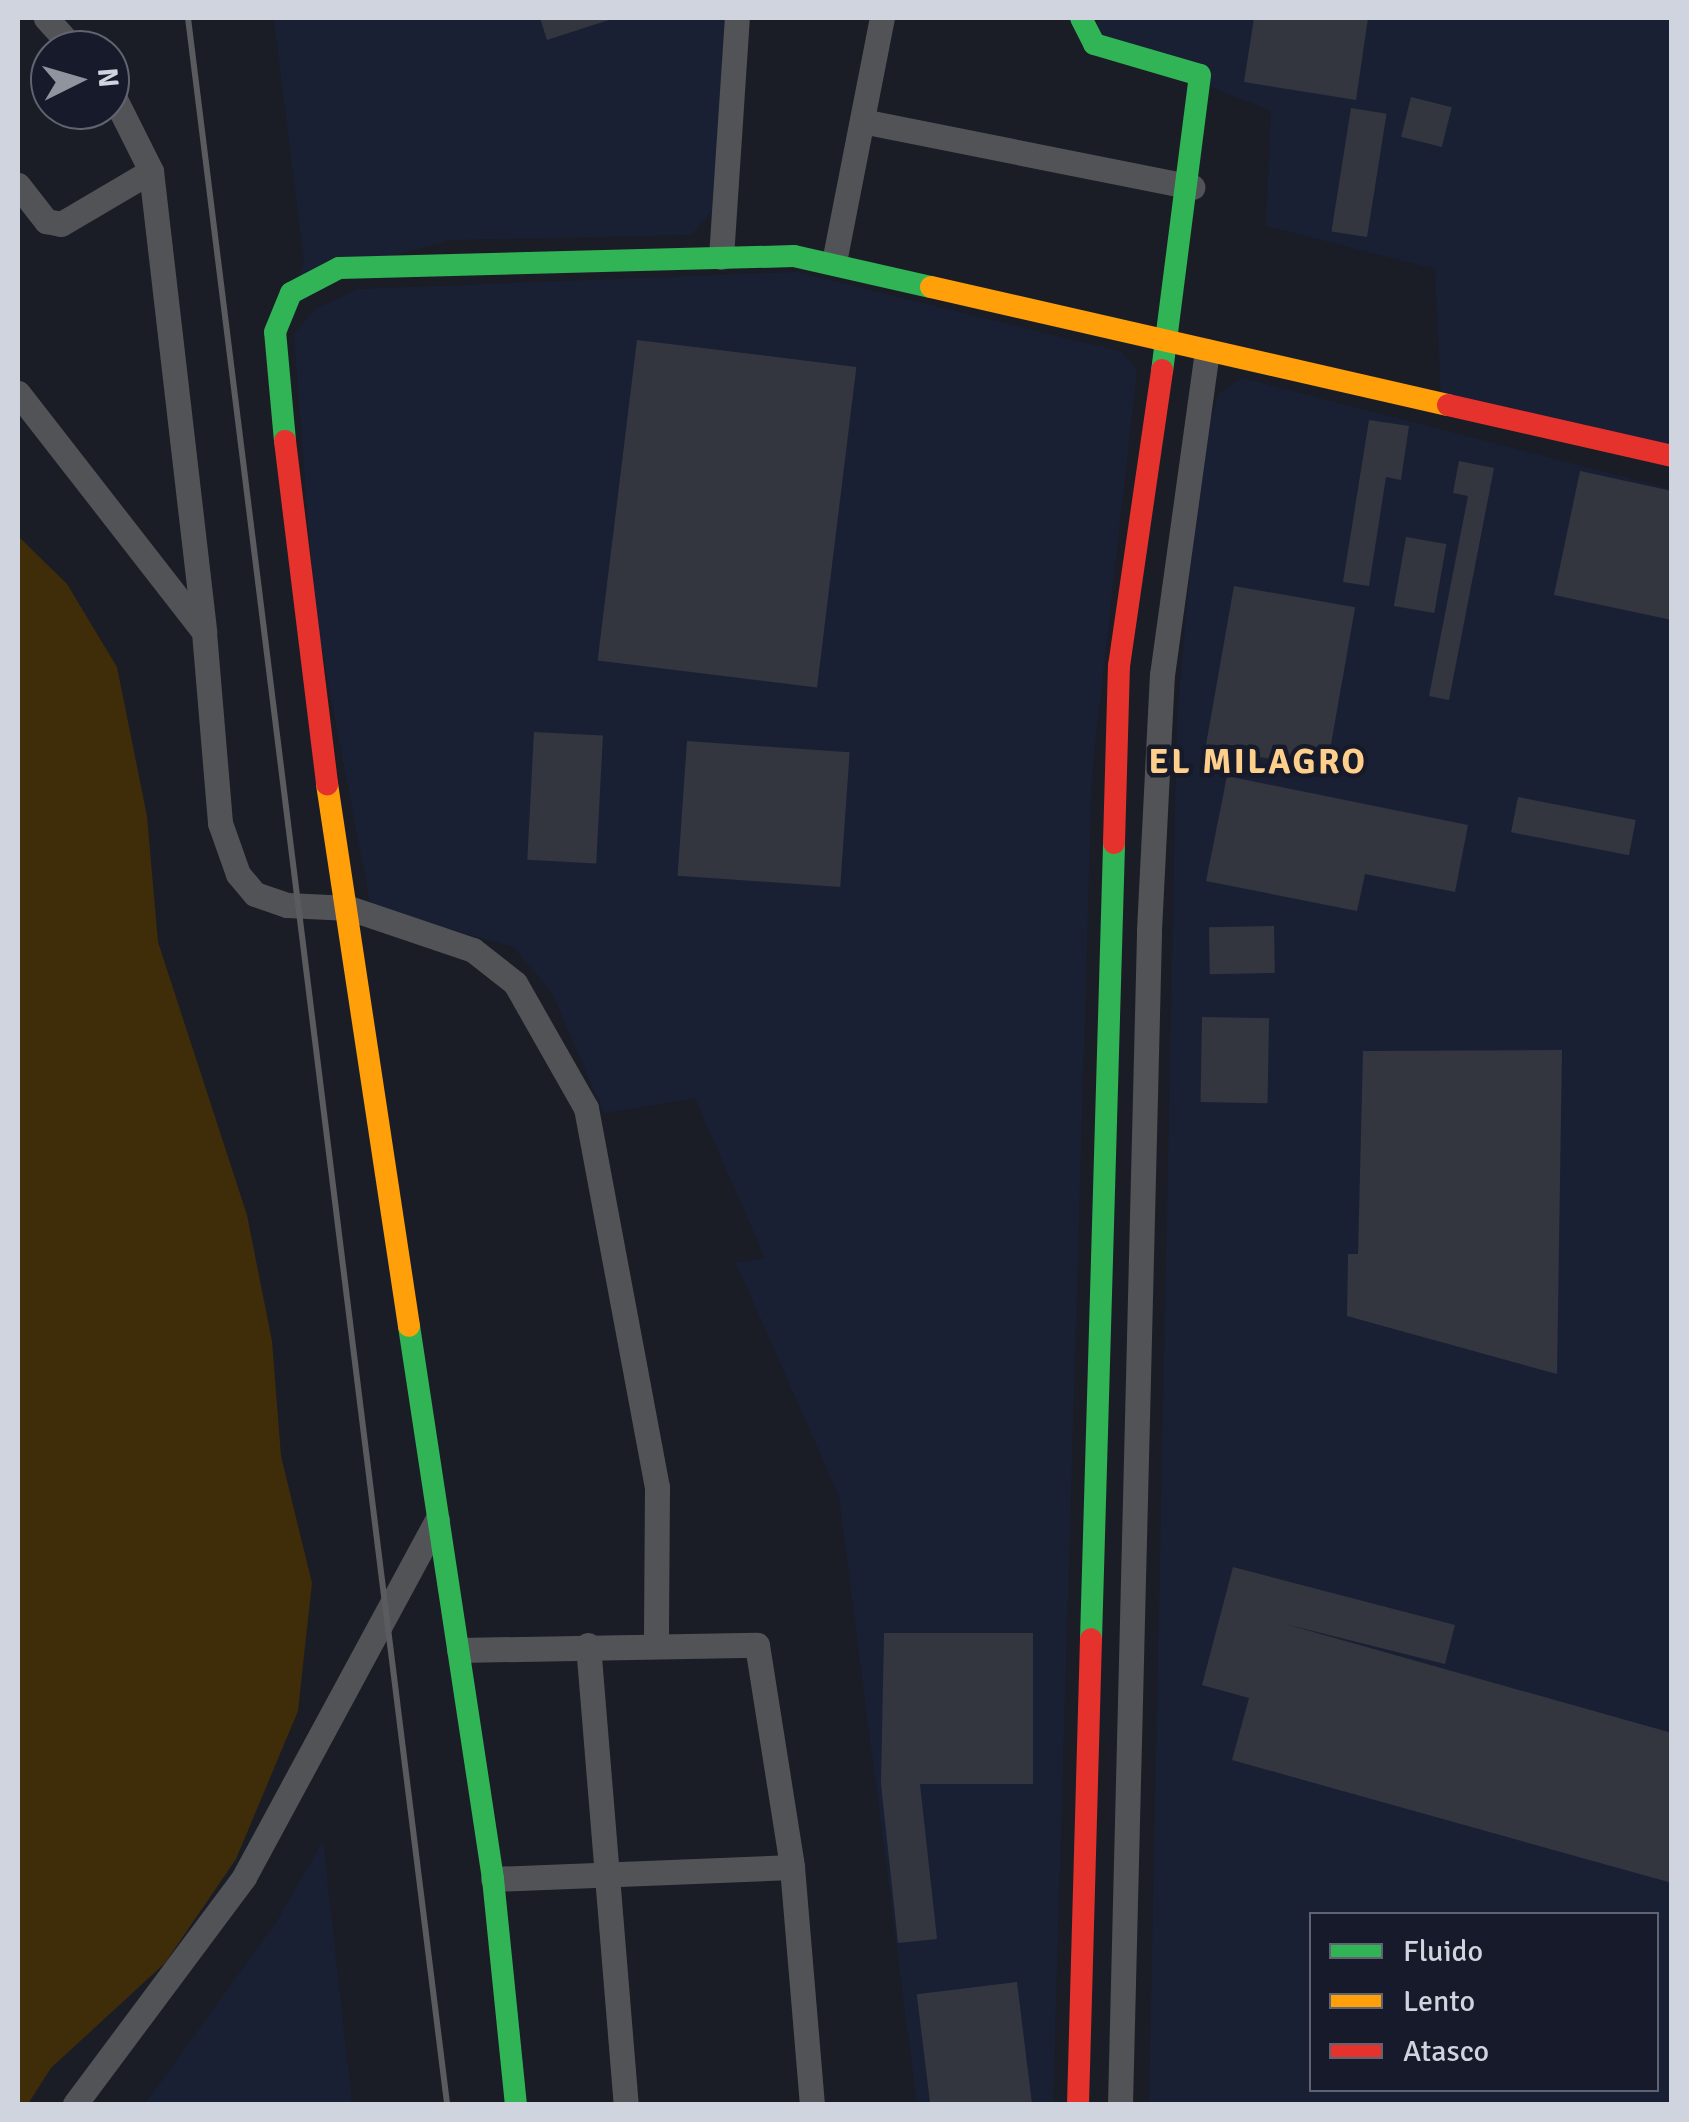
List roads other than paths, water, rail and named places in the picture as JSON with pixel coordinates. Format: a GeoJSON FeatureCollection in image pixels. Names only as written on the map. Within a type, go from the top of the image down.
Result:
{"type":"FeatureCollection","features":[{"type":"Feature","properties":{"kind":"street"},"geometry":{"type":"LineString","coordinates":[[721,257],[738,18]]}},
{"type":"Feature","properties":{"kind":"street"},"geometry":{"type":"LineString","coordinates":[[834,262],[882,18]]}},
{"type":"Feature","properties":{"kind":"street"},"geometry":{"type":"LineString","coordinates":[[1078,2104],[1102,1098],[1119,666],[1160,336],[1192,187],[1200,75],[1094,44],[1081,18]]}},
{"type":"Feature","properties":{"kind":"street"},"geometry":{"type":"LineString","coordinates":[[862,120],[1192,187]]}},
{"type":"Feature","properties":{"kind":"street"},"geometry":{"type":"LineString","coordinates":[[130,130],[151,171],[228,852],[255,894],[287,905],[348,908],[427,928],[515,983],[586,1108],[657,1487],[656,1642]]}},
{"type":"Feature","properties":{"kind":"street"},"geometry":{"type":"LineString","coordinates":[[19,191],[46,221],[62,224],[151,171]]}},
{"type":"Feature","properties":{"kind":"street"},"geometry":{"type":"LineString","coordinates":[[516,2104],[493,1879],[302,618],[280,310],[301,284],[340,268],[721,257],[834,262],[1672,456]]}},
{"type":"Feature","properties":{"kind":"street"},"geometry":{"type":"LineString","coordinates":[[1120,2104],[1145,1100],[1162,675],[1207,351]]}},
{"type":"Feature","properties":{"kind":"street"},"geometry":{"type":"LineString","coordinates":[[18,393],[204,632]]}},
{"type":"Feature","properties":{"kind":"street"},"geometry":{"type":"LineString","coordinates":[[1119,666],[1162,675]]}},
{"type":"Feature","properties":{"kind":"street"},"geometry":{"type":"LineString","coordinates":[[1102,1098],[1145,1100]]}},
{"type":"Feature","properties":{"kind":"street"},"geometry":{"type":"LineString","coordinates":[[1094,1491],[1135,1493]]}},
{"type":"Feature","properties":{"kind":"street"},"geometry":{"type":"LineString","coordinates":[[75,2104],[244,1877],[438,1520]]}},
{"type":"Feature","properties":{"kind":"street"},"geometry":{"type":"LineString","coordinates":[[1092,1571],[1133,1570]]}},
{"type":"Feature","properties":{"kind":"street"},"geometry":{"type":"LineString","coordinates":[[459,1650],[746,1640],[764,1656],[792,1867],[812,2104]]}},
{"type":"Feature","properties":{"kind":"street"},"geometry":{"type":"LineString","coordinates":[[588,1645],[626,2104]]}},
{"type":"Feature","properties":{"kind":"street"},"geometry":{"type":"LineString","coordinates":[[493,1879],[792,1867]]}},
{"type":"Feature","properties":{"kind":"street"},"geometry":{"type":"LineString","coordinates":[[1084,1952],[1124,1946]]}},
{"type":"Feature","properties":{"kind":"railway"},"geometry":{"type":"LineString","coordinates":[[188,18],[447,2104]]}},
{"type":"Feature","properties":{"kind":"district","name":"EL MILAGRO"},"geometry":{"type":"Point","coordinates":[1258,762]}}]}
